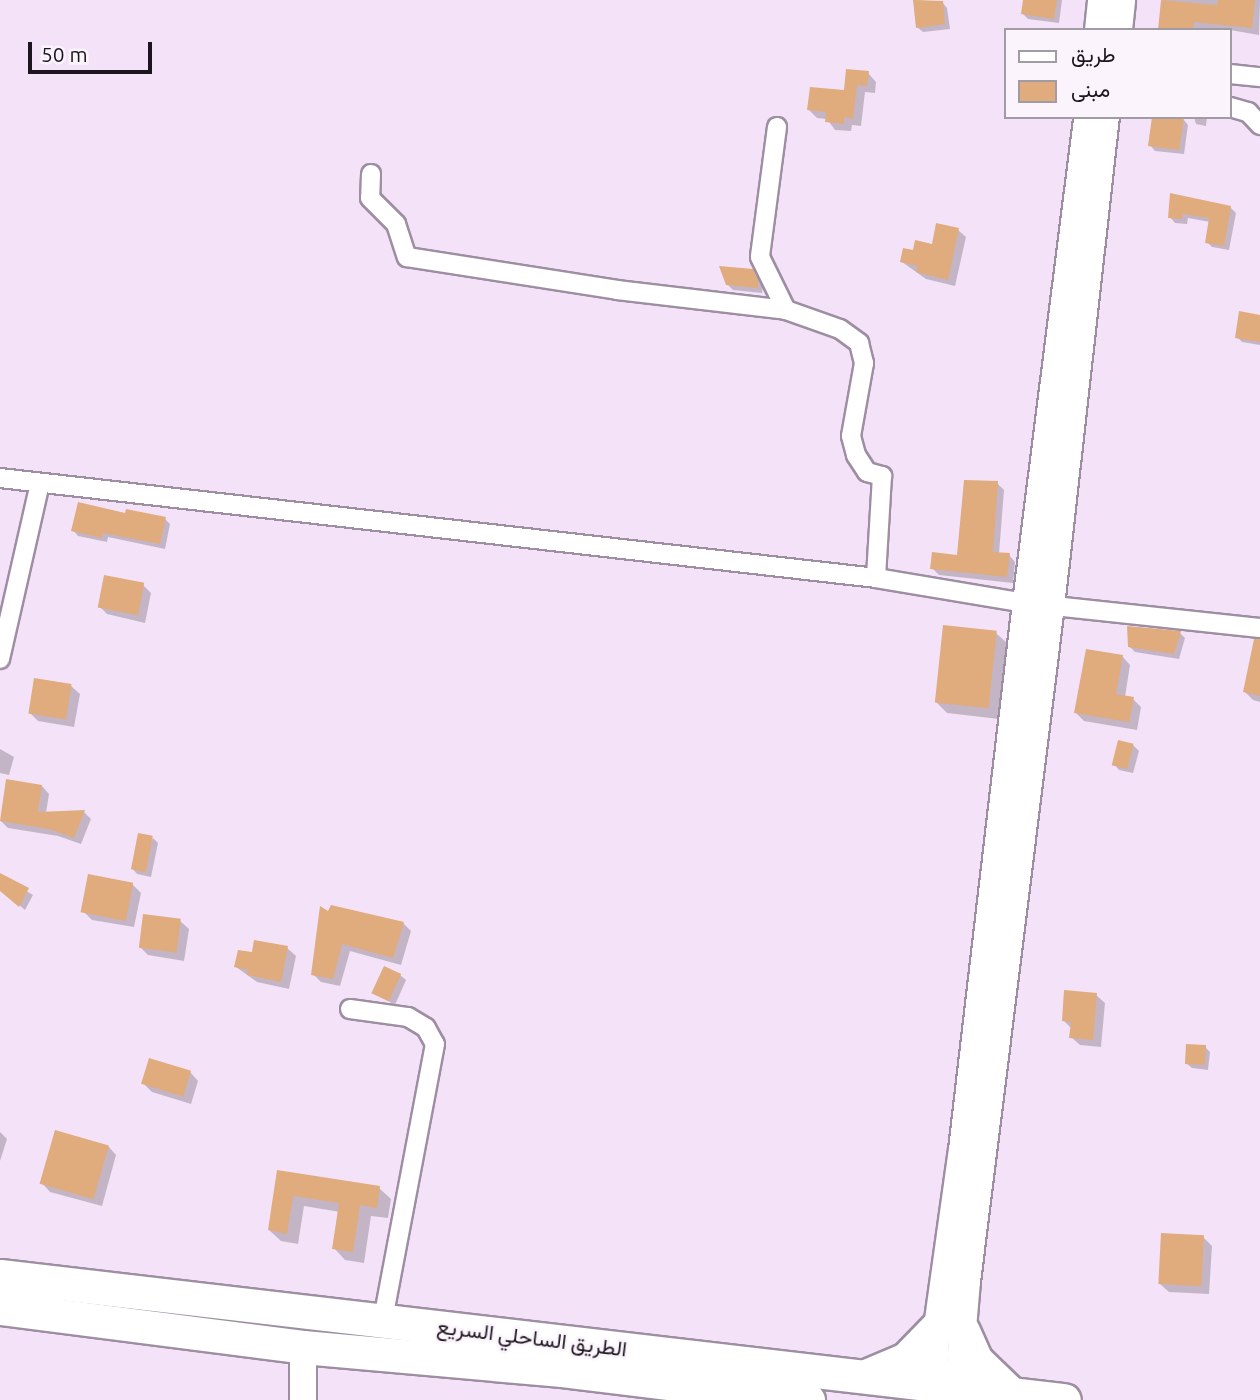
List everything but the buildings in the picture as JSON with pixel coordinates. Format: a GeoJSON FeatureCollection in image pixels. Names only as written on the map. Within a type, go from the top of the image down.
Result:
{"type":"FeatureCollection","features":[{"type":"Feature","properties":{"kind":"highway","name":"الطريق الساحلي السريع"},"geometry":{"type":"LineString","coordinates":[[0,1276],[866,1376],[945,1393],[1010,1393],[1064,1400]]}},
{"type":"Feature","properties":{"kind":"highway","name":"الطريق الساحلي السريع"},"geometry":{"type":"LineString","coordinates":[[0,1308],[303,1346],[562,1370],[808,1400]]}},
{"type":"Feature","properties":{"kind":"highway"},"geometry":{"type":"LineString","coordinates":[[866,1376],[906,1359],[950,1329],[976,1360],[1010,1393]]}},
{"type":"Feature","properties":{"kind":"street"},"geometry":{"type":"LineString","coordinates":[[1098,28],[1101,0]]}},
{"type":"Feature","properties":{"kind":"street"},"geometry":{"type":"LineString","coordinates":[[1119,28],[1122,0]]}},
{"type":"Feature","properties":{"kind":"street"},"geometry":{"type":"LineString","coordinates":[[1232,74],[1260,77]]}},
{"type":"Feature","properties":{"kind":"street"},"geometry":{"type":"LineString","coordinates":[[1232,108],[1248,112],[1260,125]]}},
{"type":"Feature","properties":{"kind":"street"},"geometry":{"type":"LineString","coordinates":[[1065,392],[1087,119]]}},
{"type":"Feature","properties":{"kind":"street"},"geometry":{"type":"LineString","coordinates":[[945,1393],[950,1329],[1065,392],[1106,119]]}},
{"type":"Feature","properties":{"kind":"street"},"geometry":{"type":"LineString","coordinates":[[777,127],[760,257],[786,310]]}},
{"type":"Feature","properties":{"kind":"street"},"geometry":{"type":"LineString","coordinates":[[371,174],[370,198],[396,224],[407,257],[617,290],[786,310],[840,329],[859,343],[864,363],[851,436],[856,455],[867,472],[882,476],[876,578]]}},
{"type":"Feature","properties":{"kind":"street"},"geometry":{"type":"LineString","coordinates":[[0,478],[876,578],[1039,604],[1260,628]]}},
{"type":"Feature","properties":{"kind":"street"},"geometry":{"type":"LineString","coordinates":[[0,659],[40,483]]}},
{"type":"Feature","properties":{"kind":"street"},"geometry":{"type":"LineString","coordinates":[[351,1009],[408,1017],[426,1028],[435,1044],[383,1320]]}},
{"type":"Feature","properties":{"kind":"street"},"geometry":{"type":"LineString","coordinates":[[303,1346],[303,1400]]}}]}
